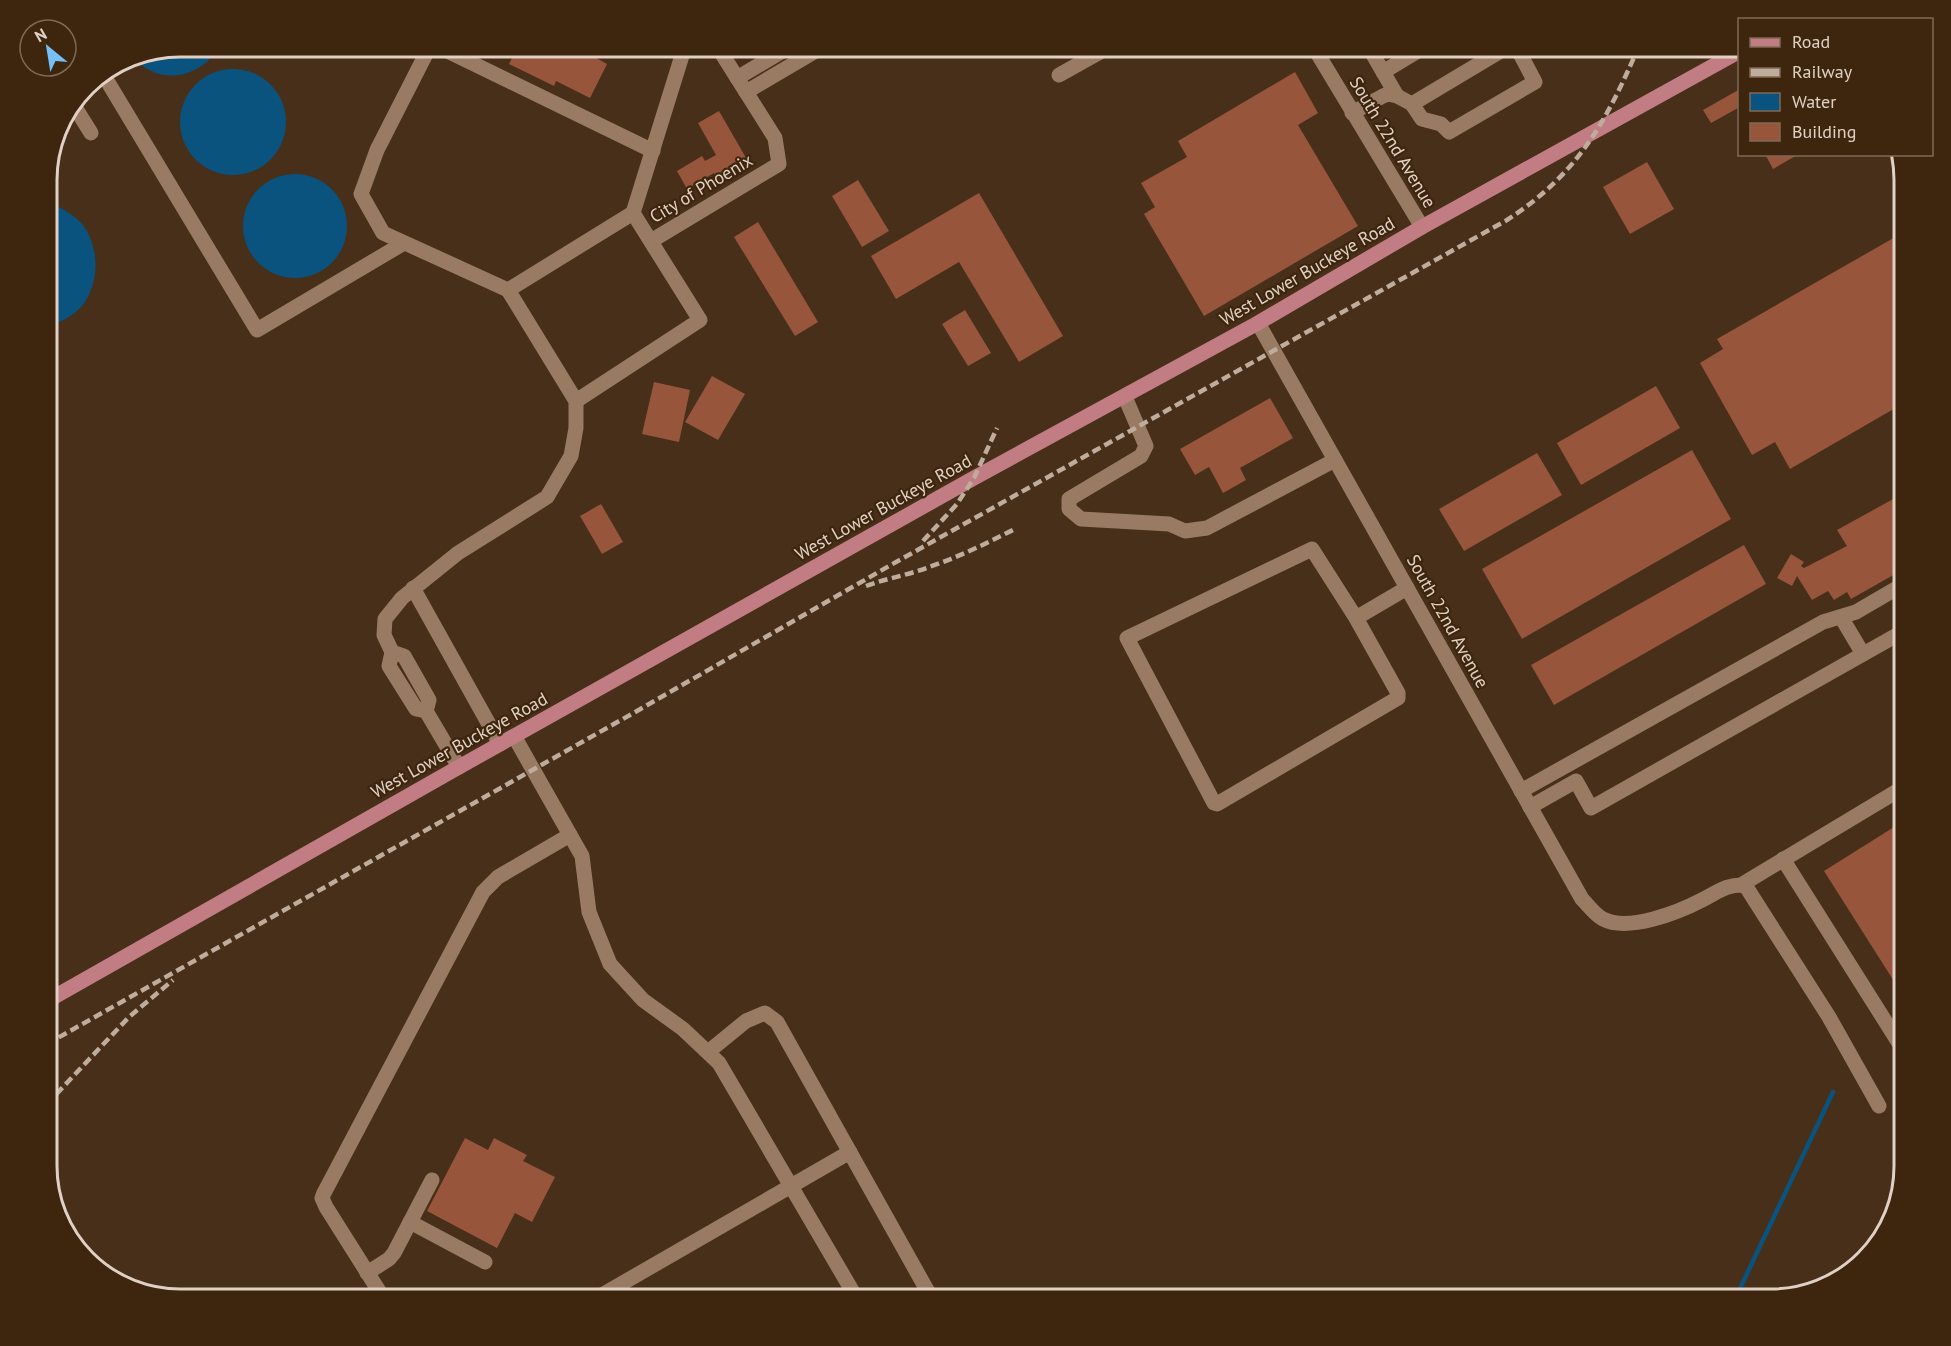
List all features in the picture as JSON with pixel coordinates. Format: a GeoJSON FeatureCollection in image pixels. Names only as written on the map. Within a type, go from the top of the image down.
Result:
{"type":"FeatureCollection","features":[{"type":"Feature","properties":{"kind":"main road","name":"West Lower Buckeye Road"},"geometry":{"type":"LineString","coordinates":[[57,995],[507,740],[974,478],[1258,323],[1422,227],[1729,57]]}},
{"type":"Feature","properties":{"kind":"street"},"geometry":{"type":"LineString","coordinates":[[424,57],[377,150],[361,194],[383,233],[508,290],[576,401],[576,428],[571,456],[547,497],[458,554],[413,588],[385,619],[384,635],[392,652],[404,656],[429,700],[426,711],[459,767]]}},
{"type":"Feature","properties":{"kind":"street"},"geometry":{"type":"LineString","coordinates":[[460,57],[653,151]]}},
{"type":"Feature","properties":{"kind":"street","name":"City of Phoenix"},"geometry":{"type":"LineString","coordinates":[[508,290],[633,213],[682,57]]}},
{"type":"Feature","properties":{"kind":"street","name":"City of Phoenix"},"geometry":{"type":"LineString","coordinates":[[651,241],[779,164],[775,138],[724,57]]}},
{"type":"Feature","properties":{"kind":"street"},"geometry":{"type":"LineString","coordinates":[[737,78],[772,57]]}},
{"type":"Feature","properties":{"kind":"street"},"geometry":{"type":"LineString","coordinates":[[746,92],[805,57]]}},
{"type":"Feature","properties":{"kind":"street"},"geometry":{"type":"LineString","coordinates":[[1059,75],[1091,57]]}},
{"type":"Feature","properties":{"kind":"street","name":"South 22nd Avenue"},"geometry":{"type":"LineString","coordinates":[[1319,57],[1422,227]]}},
{"type":"Feature","properties":{"kind":"street"},"geometry":{"type":"LineString","coordinates":[[1374,57],[1397,96]]}},
{"type":"Feature","properties":{"kind":"street"},"geometry":{"type":"LineString","coordinates":[[1383,72],[1408,57]]}},
{"type":"Feature","properties":{"kind":"street"},"geometry":{"type":"LineString","coordinates":[[1412,104],[1491,57]]}},
{"type":"Feature","properties":{"kind":"street"},"geometry":{"type":"LineString","coordinates":[[1352,113],[1388,94],[1412,104],[1422,119],[1441,124],[1449,132],[1535,82],[1522,57]]}},
{"type":"Feature","properties":{"kind":"street"},"geometry":{"type":"LineString","coordinates":[[108,81],[257,330],[404,243]]}},
{"type":"Feature","properties":{"kind":"street"},"geometry":{"type":"LineString","coordinates":[[78,111],[91,133]]}},
{"type":"Feature","properties":{"kind":"street","name":"City of Phoenix"},"geometry":{"type":"LineString","coordinates":[[576,401],[700,320],[633,213]]}},
{"type":"Feature","properties":{"kind":"street","name":"South 22nd Avenue"},"geometry":{"type":"LineString","coordinates":[[1258,323],[1582,899],[1601,918],[1619,925],[1657,918],[1692,905],[1732,884],[1741,885]]}},
{"type":"Feature","properties":{"kind":"street"},"geometry":{"type":"LineString","coordinates":[[1125,397],[1146,446],[1141,456],[1069,499],[1069,509],[1081,519],[1169,524],[1185,531],[1208,528],[1335,460]]}},
{"type":"Feature","properties":{"kind":"street"},"geometry":{"type":"LineString","coordinates":[[1312,549],[1356,618],[1398,693],[1398,698],[1217,804],[1214,803],[1127,638],[1312,549]]}},
{"type":"Feature","properties":{"kind":"street"},"geometry":{"type":"LineString","coordinates":[[413,588],[582,856],[589,912],[610,964],[643,1000],[683,1029],[719,1063],[851,1289]]}},
{"type":"Feature","properties":{"kind":"street"},"geometry":{"type":"LineString","coordinates":[[1356,618],[1407,588]]}},
{"type":"Feature","properties":{"kind":"street"},"geometry":{"type":"LineString","coordinates":[[1521,790],[1822,622],[1856,612],[1894,590]]}},
{"type":"Feature","properties":{"kind":"street"},"geometry":{"type":"LineString","coordinates":[[1840,617],[1863,654]]}},
{"type":"Feature","properties":{"kind":"street"},"geometry":{"type":"LineString","coordinates":[[1530,807],[1576,781],[1591,808],[1894,637]]}},
{"type":"Feature","properties":{"kind":"street"},"geometry":{"type":"LineString","coordinates":[[1741,885],[1894,794]]}},
{"type":"Feature","properties":{"kind":"street"},"geometry":{"type":"LineString","coordinates":[[377,1289],[326,1207],[322,1198],[324,1193],[483,892],[498,877],[570,835]]}},
{"type":"Feature","properties":{"kind":"street"},"geometry":{"type":"LineString","coordinates":[[1784,859],[1894,1034]]}},
{"type":"Feature","properties":{"kind":"street"},"geometry":{"type":"LineString","coordinates":[[1741,885],[1744,885],[1829,1017],[1880,1106]]}},
{"type":"Feature","properties":{"kind":"street"},"geometry":{"type":"LineString","coordinates":[[708,1052],[746,1021],[765,1013],[777,1022],[926,1289]]}},
{"type":"Feature","properties":{"kind":"street"},"geometry":{"type":"LineString","coordinates":[[612,1289],[850,1152]]}},
{"type":"Feature","properties":{"kind":"street"},"geometry":{"type":"LineString","coordinates":[[367,1273],[388,1259],[432,1180]]}},
{"type":"Feature","properties":{"kind":"street"},"geometry":{"type":"LineString","coordinates":[[410,1221],[485,1262]]}},
{"type":"Feature","properties":{"kind":"water"},"geometry":{"type":"Polygon","coordinates":[[[212,57],[190,72],[178,75],[154,72],[140,64],[156,59],[212,57]]]}},
{"type":"Feature","properties":{"kind":"water"},"geometry":{"type":"Polygon","coordinates":[[[233,69],[253,73],[270,85],[282,102],[286,122],[282,142],[270,159],[253,171],[233,175],[213,171],[196,159],[184,142],[180,122],[184,102],[196,85],[213,73],[233,69]]]}},
{"type":"Feature","properties":{"kind":"water"},"geometry":{"type":"Polygon","coordinates":[[[295,174],[315,178],[332,189],[343,206],[347,226],[343,246],[332,263],[315,274],[295,278],[275,274],[258,263],[247,246],[243,226],[247,206],[258,189],[275,178],[295,174]]]}},
{"type":"Feature","properties":{"kind":"water"},"geometry":{"type":"Polygon","coordinates":[[[57,207],[82,224],[92,243],[96,265],[88,297],[78,310],[57,323],[57,207]]]}},
{"type":"Feature","properties":{"kind":"building"},"geometry":{"type":"Polygon","coordinates":[[[510,57],[595,57],[607,64],[590,98],[556,81],[554,86],[509,64],[512,58],[510,57]]]}},
{"type":"Feature","properties":{"kind":"building"},"geometry":{"type":"Polygon","coordinates":[[[1295,72],[1318,113],[1298,125],[1358,226],[1204,316],[1144,214],[1155,207],[1141,183],[1187,157],[1178,141],[1295,72]]]}},
{"type":"Feature","properties":{"kind":"building"},"geometry":{"type":"Polygon","coordinates":[[[1738,90],[1738,108],[1711,123],[1703,110],[1738,90]]]}},
{"type":"Feature","properties":{"kind":"building"},"geometry":{"type":"Polygon","coordinates":[[[719,111],[749,163],[718,181],[714,173],[687,189],[677,171],[702,156],[705,161],[716,155],[698,123],[719,111]]]}},
{"type":"Feature","properties":{"kind":"building"},"geometry":{"type":"Polygon","coordinates":[[[1766,156],[1796,156],[1773,169],[1766,156]]]}},
{"type":"Feature","properties":{"kind":"building"},"geometry":{"type":"Polygon","coordinates":[[[1647,162],[1674,209],[1630,234],[1603,187],[1647,162]]]}},
{"type":"Feature","properties":{"kind":"building"},"geometry":{"type":"Polygon","coordinates":[[[858,180],[889,231],[862,247],[832,196],[858,180]]]}},
{"type":"Feature","properties":{"kind":"building"},"geometry":{"type":"Polygon","coordinates":[[[979,193],[1063,336],[1019,362],[959,262],[896,299],[871,256],[979,193]]]}},
{"type":"Feature","properties":{"kind":"building"},"geometry":{"type":"Polygon","coordinates":[[[758,222],[818,322],[795,336],[734,237],[758,222]]]}},
{"type":"Feature","properties":{"kind":"building"},"geometry":{"type":"Polygon","coordinates":[[[1894,238],[1894,409],[1790,469],[1775,442],[1752,455],[1700,363],[1723,349],[1717,339],[1894,238]]]}},
{"type":"Feature","properties":{"kind":"building"},"geometry":{"type":"Polygon","coordinates":[[[965,310],[991,353],[968,366],[942,324],[965,310]]]}},
{"type":"Feature","properties":{"kind":"building"},"geometry":{"type":"Polygon","coordinates":[[[712,376],[745,394],[718,440],[685,422],[712,376]]]}},
{"type":"Feature","properties":{"kind":"building"},"geometry":{"type":"Polygon","coordinates":[[[654,382],[690,390],[679,442],[642,434],[654,382]]]}},
{"type":"Feature","properties":{"kind":"building"},"geometry":{"type":"Polygon","coordinates":[[[1656,386],[1680,428],[1581,485],[1557,443],[1656,386]]]}},
{"type":"Feature","properties":{"kind":"building"},"geometry":{"type":"Polygon","coordinates":[[[1270,398],[1293,438],[1240,468],[1246,480],[1223,493],[1209,467],[1195,475],[1180,449],[1270,398]]]}},
{"type":"Feature","properties":{"kind":"building"},"geometry":{"type":"Polygon","coordinates":[[[1692,450],[1731,519],[1522,639],[1482,569],[1692,450]]]}},
{"type":"Feature","properties":{"kind":"building"},"geometry":{"type":"Polygon","coordinates":[[[1537,453],[1562,495],[1464,551],[1439,509],[1537,453]]]}},
{"type":"Feature","properties":{"kind":"building"},"geometry":{"type":"Polygon","coordinates":[[[1894,499],[1894,575],[1851,599],[1847,592],[1834,600],[1828,591],[1812,600],[1797,576],[1792,586],[1777,578],[1791,554],[1804,562],[1801,566],[1804,568],[1847,546],[1837,530],[1894,499]]]}},
{"type":"Feature","properties":{"kind":"building"},"geometry":{"type":"Polygon","coordinates":[[[601,504],[623,542],[602,554],[580,516],[601,504]]]}},
{"type":"Feature","properties":{"kind":"building"},"geometry":{"type":"Polygon","coordinates":[[[1744,545],[1766,584],[1554,705],[1531,665],[1744,545]]]}},
{"type":"Feature","properties":{"kind":"building"},"geometry":{"type":"Polygon","coordinates":[[[1894,827],[1894,981],[1824,871],[1894,827]]]}},
{"type":"Feature","properties":{"kind":"building"},"geometry":{"type":"Polygon","coordinates":[[[465,1138],[488,1150],[494,1138],[527,1155],[523,1161],[555,1177],[532,1222],[515,1213],[497,1248],[427,1211],[465,1138]]]}},
{"type":"Feature","properties":{"kind":"waterway"},"geometry":{"type":"LineString","coordinates":[[1740,1289],[1833,1092]]}},
{"type":"Feature","properties":{"kind":"railway"},"geometry":{"type":"LineString","coordinates":[[57,1038],[889,566],[1507,220],[1553,184],[1588,144],[1615,99],[1634,57]]}},
{"type":"Feature","properties":{"kind":"railway"},"geometry":{"type":"LineString","coordinates":[[923,541],[957,504],[974,478],[997,428]]}},
{"type":"Feature","properties":{"kind":"railway"},"geometry":{"type":"LineString","coordinates":[[866,586],[940,563],[1015,529]]}},
{"type":"Feature","properties":{"kind":"railway"},"geometry":{"type":"LineString","coordinates":[[57,1093],[129,1017],[173,980]]}}]}
